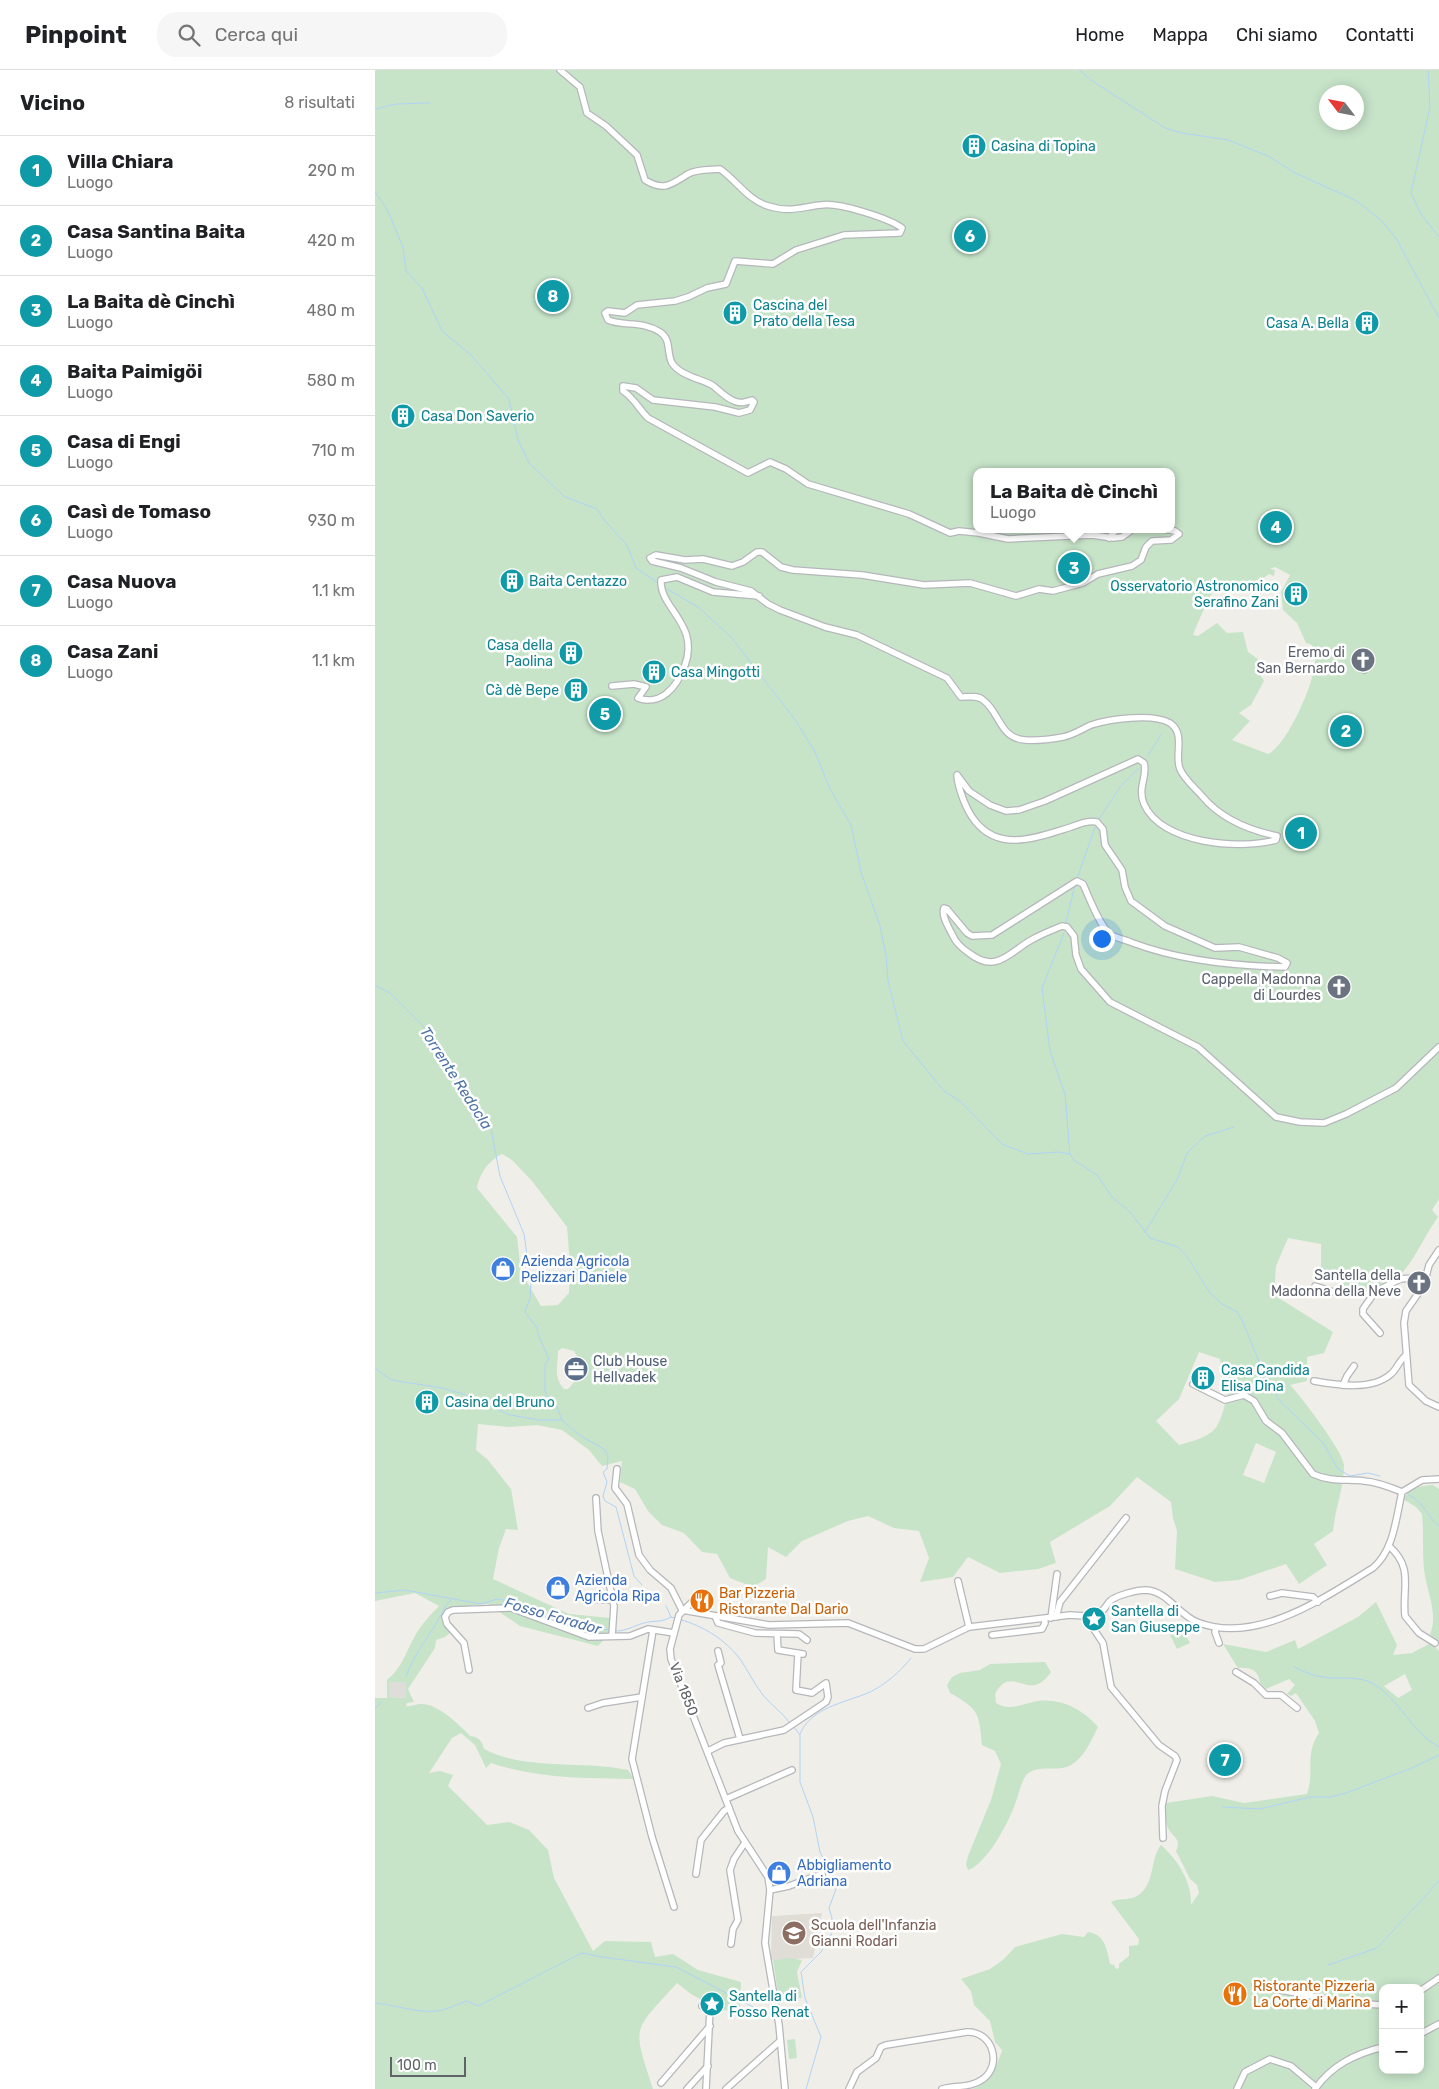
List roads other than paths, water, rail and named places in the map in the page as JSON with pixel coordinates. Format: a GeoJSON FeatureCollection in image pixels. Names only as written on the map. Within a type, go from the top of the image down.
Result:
{"type":"FeatureCollection","features":[{"type":"Feature","properties":{"kind":"street"},"geometry":{"type":"LineString","coordinates":[[560,70],[580,87],[587,113],[606,126],[637,155],[645,180],[651,184],[669,185],[679,182],[688,174],[703,170],[720,169],[748,195],[769,207],[793,211],[822,204],[847,206],[902,228],[900,233],[844,235],[796,250],[773,264],[735,261],[726,284],[707,288],[687,298],[675,301],[637,305],[625,313],[608,311],[605,316],[616,323],[639,324],[663,334],[668,343],[673,364],[677,369],[710,384],[733,401],[742,403],[752,400],[754,402],[750,410],[739,413],[715,407],[653,400],[636,388],[623,386],[623,391],[631,397],[639,409],[648,418],[748,473],[770,462],[786,469],[808,484],[909,514],[941,530],[973,533]]}},
{"type":"Feature","properties":{"kind":"street"},"geometry":{"type":"LineString","coordinates":[[1175,531],[1179,534],[1171,540],[1152,541],[1146,547],[1141,560],[1132,566],[1098,574],[1083,583],[1053,591],[1039,589],[1016,596],[970,583],[924,585],[862,575],[793,570],[781,567],[761,552],[757,552],[743,562],[732,566],[703,559],[685,560],[656,555],[651,558],[652,561],[681,568],[716,582],[742,587],[759,596],[767,604],[780,610],[825,628],[857,635],[947,678],[961,697],[975,697],[985,701],[1004,731],[1015,738],[1025,740],[1065,737],[1093,725],[1126,718],[1155,719],[1170,723],[1178,736],[1181,770],[1206,802],[1217,812],[1246,828],[1277,836],[1276,840],[1269,842],[1242,845],[1203,841],[1176,832],[1150,814],[1144,804],[1140,791],[1146,770],[1144,763],[1138,759],[1045,801],[1019,810],[1006,811],[976,797],[957,774],[970,814],[987,833],[1009,840],[1029,840],[1084,823],[1097,822],[1103,830],[1105,845],[1122,870],[1125,887],[1131,901],[1165,926],[1215,948],[1239,947],[1278,958],[1287,963],[1285,966],[1265,966],[1196,960],[1152,950],[1110,934],[1102,924],[1083,884],[1077,881],[1035,905],[999,931],[986,936],[967,933],[947,909],[944,908],[943,912],[954,940],[981,961],[997,961],[1010,957],[1032,939],[1062,926],[1067,927],[1074,936],[1076,955],[1081,969],[1110,1002],[1198,1047],[1245,1087],[1269,1112],[1284,1119],[1324,1123],[1346,1114],[1396,1088],[1439,1047]]}},
{"type":"Feature","properties":{"kind":"street"},"geometry":{"type":"LineString","coordinates":[[979,533],[1008,539],[1092,535],[1109,538],[1122,537],[1128,533]]}},
{"type":"Feature","properties":{"kind":"street"},"geometry":{"type":"LineString","coordinates":[[1109,538],[1114,533]]}},
{"type":"Feature","properties":{"kind":"street"},"geometry":{"type":"LineString","coordinates":[[612,686],[641,685],[647,687],[638,698],[646,700],[660,698],[668,692],[681,676],[689,647],[688,635],[663,592],[661,580],[677,577],[713,592],[759,596]]}},
{"type":"Feature","properties":{"kind":"street"},"geometry":{"type":"LineString","coordinates":[[1439,1250],[1425,1278],[1424,1285],[1406,1311],[1404,1323],[1405,1356],[1409,1385],[1426,1401],[1439,1407]]}},
{"type":"Feature","properties":{"kind":"street"},"geometry":{"type":"LineString","coordinates":[[1315,1286],[1348,1294],[1375,1292],[1400,1279],[1425,1278]]}},
{"type":"Feature","properties":{"kind":"street"},"geometry":{"type":"LineString","coordinates":[[1375,1292],[1363,1309],[1363,1314],[1380,1333]]}},
{"type":"Feature","properties":{"kind":"street"},"geometry":{"type":"LineString","coordinates":[[1315,1381],[1343,1386],[1379,1382],[1390,1375],[1405,1356]]}},
{"type":"Feature","properties":{"kind":"street"},"geometry":{"type":"LineString","coordinates":[[1343,1386],[1347,1376],[1355,1366]]}},
{"type":"Feature","properties":{"kind":"street"},"geometry":{"type":"LineString","coordinates":[[1193,1384],[1225,1400],[1244,1396],[1251,1399],[1266,1421],[1282,1433],[1313,1474],[1338,1481],[1363,1481],[1387,1486],[1402,1492]]}},
{"type":"Feature","properties":{"kind":"street"},"geometry":{"type":"LineString","coordinates":[[617,1469],[615,1482],[618,1495],[627,1504],[639,1555],[650,1570],[671,1588],[681,1612]]}},
{"type":"Feature","properties":{"kind":"street"},"geometry":{"type":"LineString","coordinates":[[681,1612],[769,1625],[848,1622],[915,1649],[923,1649],[958,1631],[969,1628],[1070,1615],[1085,1616],[1101,1612],[1114,1598],[1148,1590],[1161,1595],[1195,1622],[1216,1628],[1260,1624],[1302,1610],[1373,1568],[1381,1561],[1389,1546],[1402,1492],[1422,1480],[1439,1479]]}},
{"type":"Feature","properties":{"kind":"street"},"geometry":{"type":"LineString","coordinates":[[596,1498],[598,1531],[613,1600],[612,1636]]}},
{"type":"Feature","properties":{"kind":"street"},"geometry":{"type":"LineString","coordinates":[[1054,1618],[1060,1602],[1126,1518]]}},
{"type":"Feature","properties":{"kind":"street"},"geometry":{"type":"LineString","coordinates":[[1389,1546],[1403,1563],[1406,1573],[1405,1616],[1419,1632],[1435,1643]]}},
{"type":"Feature","properties":{"kind":"street"},"geometry":{"type":"LineString","coordinates":[[1054,1618],[1057,1574]]}},
{"type":"Feature","properties":{"kind":"street"},"geometry":{"type":"LineString","coordinates":[[958,1581],[969,1628]]}},
{"type":"Feature","properties":{"kind":"street"},"geometry":{"type":"LineString","coordinates":[[1269,1596],[1289,1593],[1313,1597],[1318,1602]]}},
{"type":"Feature","properties":{"kind":"street"},"geometry":{"type":"LineString","coordinates":[[587,1599],[613,1600]]}},
{"type":"Feature","properties":{"kind":"street"},"geometry":{"type":"LineString","coordinates":[[681,1612],[694,1600]]}},
{"type":"Feature","properties":{"kind":"street"},"geometry":{"type":"LineString","coordinates":[[469,1670],[464,1643],[447,1624],[445,1617],[448,1612],[507,1607],[589,1637],[631,1636],[642,1630],[674,1633]]}},
{"type":"Feature","properties":{"kind":"street","name":"Via 1850"},"geometry":{"type":"LineString","coordinates":[[681,1612],[675,1626],[671,1659],[745,1844],[768,1877],[770,1890],[765,1943],[780,2041],[785,2089]]}},
{"type":"Feature","properties":{"kind":"street"},"geometry":{"type":"LineString","coordinates":[[715,1616],[715,1620],[718,1622],[755,1633],[799,1634],[807,1640]]}},
{"type":"Feature","properties":{"kind":"street"},"geometry":{"type":"LineString","coordinates":[[1085,1616],[1103,1644],[1111,1687],[1159,1745],[1175,1756],[1177,1760],[1163,1799],[1163,1838]]}},
{"type":"Feature","properties":{"kind":"street"},"geometry":{"type":"LineString","coordinates":[[991,1635],[1042,1629],[1045,1623],[1044,1619]]}},
{"type":"Feature","properties":{"kind":"street"},"geometry":{"type":"LineString","coordinates":[[1216,1628],[1215,1632],[1219,1643]]}},
{"type":"Feature","properties":{"kind":"street"},"geometry":{"type":"LineString","coordinates":[[653,1630],[632,1759],[652,1837],[674,1907]]}},
{"type":"Feature","properties":{"kind":"street"},"geometry":{"type":"LineString","coordinates":[[708,1751],[724,1743],[786,1729],[826,1702],[828,1696],[826,1683],[812,1693],[796,1690],[800,1654],[778,1650],[777,1634]]}},
{"type":"Feature","properties":{"kind":"street"},"geometry":{"type":"LineString","coordinates":[[718,1651],[721,1663],[718,1665],[740,1739]]}},
{"type":"Feature","properties":{"kind":"street"},"geometry":{"type":"LineString","coordinates":[[1236,1672],[1254,1683],[1261,1693],[1265,1695],[1281,1695],[1297,1708]]}},
{"type":"Feature","properties":{"kind":"street"},"geometry":{"type":"LineString","coordinates":[[588,1708],[603,1702],[641,1697]]}},
{"type":"Feature","properties":{"kind":"street"},"geometry":{"type":"LineString","coordinates":[[726,1799],[792,1770]]}},
{"type":"Feature","properties":{"kind":"street"},"geometry":{"type":"LineString","coordinates":[[696,1874],[701,1840],[724,1811],[729,1808]]}},
{"type":"Feature","properties":{"kind":"street"},"geometry":{"type":"LineString","coordinates":[[731,1944],[738,1920],[730,1870],[734,1859],[745,1844]]}},
{"type":"Feature","properties":{"kind":"street"},"geometry":{"type":"LineString","coordinates":[[770,1890],[789,1886],[822,1874]]}},
{"type":"Feature","properties":{"kind":"street"},"geometry":{"type":"LineString","coordinates":[[1424,1989],[1439,1978]]}},
{"type":"Feature","properties":{"kind":"street"},"geometry":{"type":"LineString","coordinates":[[1255,1985],[1348,2003],[1379,2005]]}},
{"type":"Feature","properties":{"kind":"street"},"geometry":{"type":"LineString","coordinates":[[702,2006],[710,2009],[706,2089]]}},
{"type":"Feature","properties":{"kind":"street"},"geometry":{"type":"LineString","coordinates":[[1424,2032],[1439,2024]]}},
{"type":"Feature","properties":{"kind":"street"},"geometry":{"type":"LineString","coordinates":[[661,2083],[710,2026]]}},
{"type":"Feature","properties":{"kind":"street"},"geometry":{"type":"LineString","coordinates":[[849,2089],[857,2072],[876,2058],[881,2047],[972,2032],[980,2034],[991,2047],[993,2061],[988,2074],[968,2086],[942,2089]]}},
{"type":"Feature","properties":{"kind":"street"},"geometry":{"type":"LineString","coordinates":[[726,2089],[780,2041]]}},
{"type":"Feature","properties":{"kind":"street"},"geometry":{"type":"LineString","coordinates":[[1237,2089],[1245,2072],[1269,2059],[1291,2066],[1316,2088],[1331,2070],[1351,2057],[1379,2048]]}},
{"type":"Feature","properties":{"kind":"street"},"geometry":{"type":"LineString","coordinates":[[687,2089],[708,2066]]}},
{"type":"Feature","properties":{"kind":"waterway"},"geometry":{"type":"LineString","coordinates":[[1079,70],[1094,82],[1165,128],[1182,133],[1228,140],[1268,156],[1295,173],[1355,200],[1382,221],[1397,240],[1439,318]]}},
{"type":"Feature","properties":{"kind":"waterway"},"geometry":{"type":"LineString","coordinates":[[1428,70],[1430,107],[1411,193],[1421,214],[1439,237]]}},
{"type":"Feature","properties":{"kind":"waterway"},"geometry":{"type":"LineString","coordinates":[[375,109],[396,104],[430,103]]}},
{"type":"Feature","properties":{"kind":"waterway"},"geometry":{"type":"LineString","coordinates":[[375,192],[387,209],[403,247],[406,271],[422,288],[442,331],[471,355],[509,399],[518,440],[529,463],[565,497],[597,509],[604,520],[627,545],[636,568],[658,583]]}},
{"type":"Feature","properties":{"kind":"waterway"},"geometry":{"type":"LineString","coordinates":[[667,589],[698,607],[731,637],[796,721],[814,750],[830,789],[851,825],[861,872],[880,926],[886,955],[888,981],[903,1041],[944,1091],[961,1102],[1002,1144],[1028,1154],[1058,1152],[1070,1154],[1074,1160],[1097,1175],[1112,1197],[1131,1213],[1150,1238],[1178,1247],[1186,1255],[1210,1293],[1222,1304],[1237,1312],[1265,1376],[1280,1401],[1323,1443],[1338,1469],[1350,1476],[1368,1473],[1380,1476]]}},
{"type":"Feature","properties":{"kind":"waterway"},"geometry":{"type":"LineString","coordinates":[[1148,755],[1161,735]]}},
{"type":"Feature","properties":{"kind":"waterway"},"geometry":{"type":"LineString","coordinates":[[1100,818],[1120,787],[1139,768]]}},
{"type":"Feature","properties":{"kind":"waterway"},"geometry":{"type":"LineString","coordinates":[[1078,876],[1095,827]]}},
{"type":"Feature","properties":{"kind":"waterway"},"geometry":{"type":"LineString","coordinates":[[1066,922],[1075,885]]}},
{"type":"Feature","properties":{"kind":"waterway"},"geometry":{"type":"LineString","coordinates":[[1064,933],[1042,988],[1050,1051],[1065,1094],[1070,1154]]}},
{"type":"Feature","properties":{"kind":"waterway","name":"Torrente Redocla"},"geometry":{"type":"LineString","coordinates":[[375,985],[390,993],[422,1025],[455,1078],[491,1129],[500,1176],[524,1234],[531,1283],[530,1298],[525,1312],[537,1328],[549,1359],[545,1365],[545,1392],[557,1407],[562,1420],[579,1435],[604,1449],[608,1455],[607,1469],[603,1472],[607,1482],[603,1496],[605,1501],[616,1507],[634,1576],[642,1585]]}},
{"type":"Feature","properties":{"kind":"waterway"},"geometry":{"type":"LineString","coordinates":[[1145,1232],[1178,1178],[1187,1153],[1205,1136],[1234,1127]]}},
{"type":"Feature","properties":{"kind":"waterway"},"geometry":{"type":"LineString","coordinates":[[375,1368],[391,1380],[442,1388],[463,1394],[510,1415],[539,1420],[562,1420]]}},
{"type":"Feature","properties":{"kind":"waterway"},"geometry":{"type":"LineString","coordinates":[[1409,1495],[1422,1505],[1439,1526]]}},
{"type":"Feature","properties":{"kind":"waterway","name":"Fosso Forador"},"geometry":{"type":"LineString","coordinates":[[375,1593],[405,1590],[481,1604],[497,1599],[517,1602],[543,1615],[565,1618],[584,1628],[610,1630]]}},
{"type":"Feature","properties":{"kind":"waterway"},"geometry":{"type":"LineString","coordinates":[[406,1676],[419,1650],[451,1600]]}},
{"type":"Feature","properties":{"kind":"waterway","name":"Fosso Forador"},"geometry":{"type":"LineString","coordinates":[[666,1606],[671,1617],[675,1618]]}},
{"type":"Feature","properties":{"kind":"waterway","name":"Fosso Forador"},"geometry":{"type":"LineString","coordinates":[[613,1631],[625,1630],[644,1623],[671,1617]]}},
{"type":"Feature","properties":{"kind":"waterway","name":"Torrente Redocla"},"geometry":{"type":"LineString","coordinates":[[679,1619],[705,1629],[728,1645],[740,1659],[763,1695],[790,1723]]}},
{"type":"Feature","properties":{"kind":"waterway"},"geometry":{"type":"LineString","coordinates":[[800,1734],[805,1725],[820,1712],[876,1689],[892,1677],[911,1658]]}},
{"type":"Feature","properties":{"kind":"waterway"},"geometry":{"type":"LineString","coordinates":[[1294,1667],[1319,1676],[1354,1678],[1372,1683],[1382,1689],[1421,1733],[1439,1747]]}},
{"type":"Feature","properties":{"kind":"waterway"},"geometry":{"type":"LineString","coordinates":[[375,1708],[381,1703]]}},
{"type":"Feature","properties":{"kind":"waterway","name":"Torrente Redocla"},"geometry":{"type":"LineString","coordinates":[[793,1726],[800,1735],[800,1782],[813,1817],[820,1852],[836,1882],[836,1889],[829,1908],[832,1918],[831,1935],[821,1952],[801,1972],[805,1998],[821,2037],[806,2089]]}},
{"type":"Feature","properties":{"kind":"waterway"},"geometry":{"type":"LineString","coordinates":[[1223,1807],[1260,1809],[1310,1797],[1330,1797],[1346,1793],[1412,1768],[1439,1755]]}},
{"type":"Feature","properties":{"kind":"waterway"},"geometry":{"type":"LineString","coordinates":[[1328,1965],[1377,1948],[1439,1881]]}},
{"type":"Feature","properties":{"kind":"waterway"},"geometry":{"type":"LineString","coordinates":[[375,2003],[429,2011],[445,2009],[467,2001],[478,2006],[582,1953],[676,1967],[755,2008]]}},
{"type":"Feature","properties":{"kind":"place","name":"Casina di Topina"},"geometry":{"type":"Point","coordinates":[974,146]}},
{"type":"Feature","properties":{"kind":"place","name":"Casì de Tomaso"},"geometry":{"type":"Point","coordinates":[970,236]}},
{"type":"Feature","properties":{"kind":"place","name":"Casa Zani"},"geometry":{"type":"Point","coordinates":[553,296]}},
{"type":"Feature","properties":{"kind":"place","name":"Cascina del Prato della Tesa"},"geometry":{"type":"Point","coordinates":[735,313]}},
{"type":"Feature","properties":{"kind":"place","name":"Casa A. Bella"},"geometry":{"type":"Point","coordinates":[1367,323]}},
{"type":"Feature","properties":{"kind":"place","name":"Casa Don Saverio"},"geometry":{"type":"Point","coordinates":[403,416]}},
{"type":"Feature","properties":{"kind":"place","name":"Baita Paimigöi"},"geometry":{"type":"Point","coordinates":[1276,527]}},
{"type":"Feature","properties":{"kind":"place","name":"La Baita dè Cinchì"},"geometry":{"type":"Point","coordinates":[1074,568]}},
{"type":"Feature","properties":{"kind":"place","name":"Baita Centazzo"},"geometry":{"type":"Point","coordinates":[512,581]}},
{"type":"Feature","properties":{"kind":"place","name":"Osservatorio Astronomico Serafino Zani"},"geometry":{"type":"Point","coordinates":[1296,594]}},
{"type":"Feature","properties":{"kind":"place","name":"Casa della Paolina"},"geometry":{"type":"Point","coordinates":[571,653]}},
{"type":"Feature","properties":{"kind":"place","name":"Eremo di San Bernardo"},"geometry":{"type":"Point","coordinates":[1363,660]}},
{"type":"Feature","properties":{"kind":"place","name":"Casa Mingotti"},"geometry":{"type":"Point","coordinates":[654,672]}},
{"type":"Feature","properties":{"kind":"place","name":"Cà dè Bepe"},"geometry":{"type":"Point","coordinates":[576,690]}},
{"type":"Feature","properties":{"kind":"place","name":"Casa di Engi"},"geometry":{"type":"Point","coordinates":[605,714]}},
{"type":"Feature","properties":{"kind":"place","name":"Casa Santina Baita"},"geometry":{"type":"Point","coordinates":[1346,731]}},
{"type":"Feature","properties":{"kind":"place","name":"Villa Chiara"},"geometry":{"type":"Point","coordinates":[1301,833]}},
{"type":"Feature","properties":{"kind":"place","name":"Cappella Madonna di Lourdes"},"geometry":{"type":"Point","coordinates":[1339,987]}},
{"type":"Feature","properties":{"kind":"place","name":"Azienda Agricola Pelizzari Daniele"},"geometry":{"type":"Point","coordinates":[503,1269]}},
{"type":"Feature","properties":{"kind":"place","name":"Santella della Madonna della Neve"},"geometry":{"type":"Point","coordinates":[1419,1283]}},
{"type":"Feature","properties":{"kind":"place","name":"Club House Hellvadek"},"geometry":{"type":"Point","coordinates":[576,1369]}},
{"type":"Feature","properties":{"kind":"place","name":"Casa Candida Elisa Dina"},"geometry":{"type":"Point","coordinates":[1203,1378]}},
{"type":"Feature","properties":{"kind":"place","name":"Casina del Bruno"},"geometry":{"type":"Point","coordinates":[427,1402]}},
{"type":"Feature","properties":{"kind":"place","name":"Azienda Agricola Ripa"},"geometry":{"type":"Point","coordinates":[558,1588]}},
{"type":"Feature","properties":{"kind":"place","name":"Bar Pizzeria Ristorante Dal Dario"},"geometry":{"type":"Point","coordinates":[702,1601]}},
{"type":"Feature","properties":{"kind":"place","name":"Santella di San Giuseppe"},"geometry":{"type":"Point","coordinates":[1094,1619]}},
{"type":"Feature","properties":{"kind":"place","name":"Casa Nuova"},"geometry":{"type":"Point","coordinates":[1225,1760]}},
{"type":"Feature","properties":{"kind":"place","name":"Abbigliamento Adriana"},"geometry":{"type":"Point","coordinates":[779,1873]}},
{"type":"Feature","properties":{"kind":"place","name":"Scuola dell'Infanzia Gianni Rodari"},"geometry":{"type":"Point","coordinates":[794,1933]}},
{"type":"Feature","properties":{"kind":"place","name":"Ristorante Pizzeria La Corte di Marina"},"geometry":{"type":"Point","coordinates":[1235,1994]}},
{"type":"Feature","properties":{"kind":"place","name":"Santella di Fosso Renat"},"geometry":{"type":"Point","coordinates":[712,2004]}}]}
